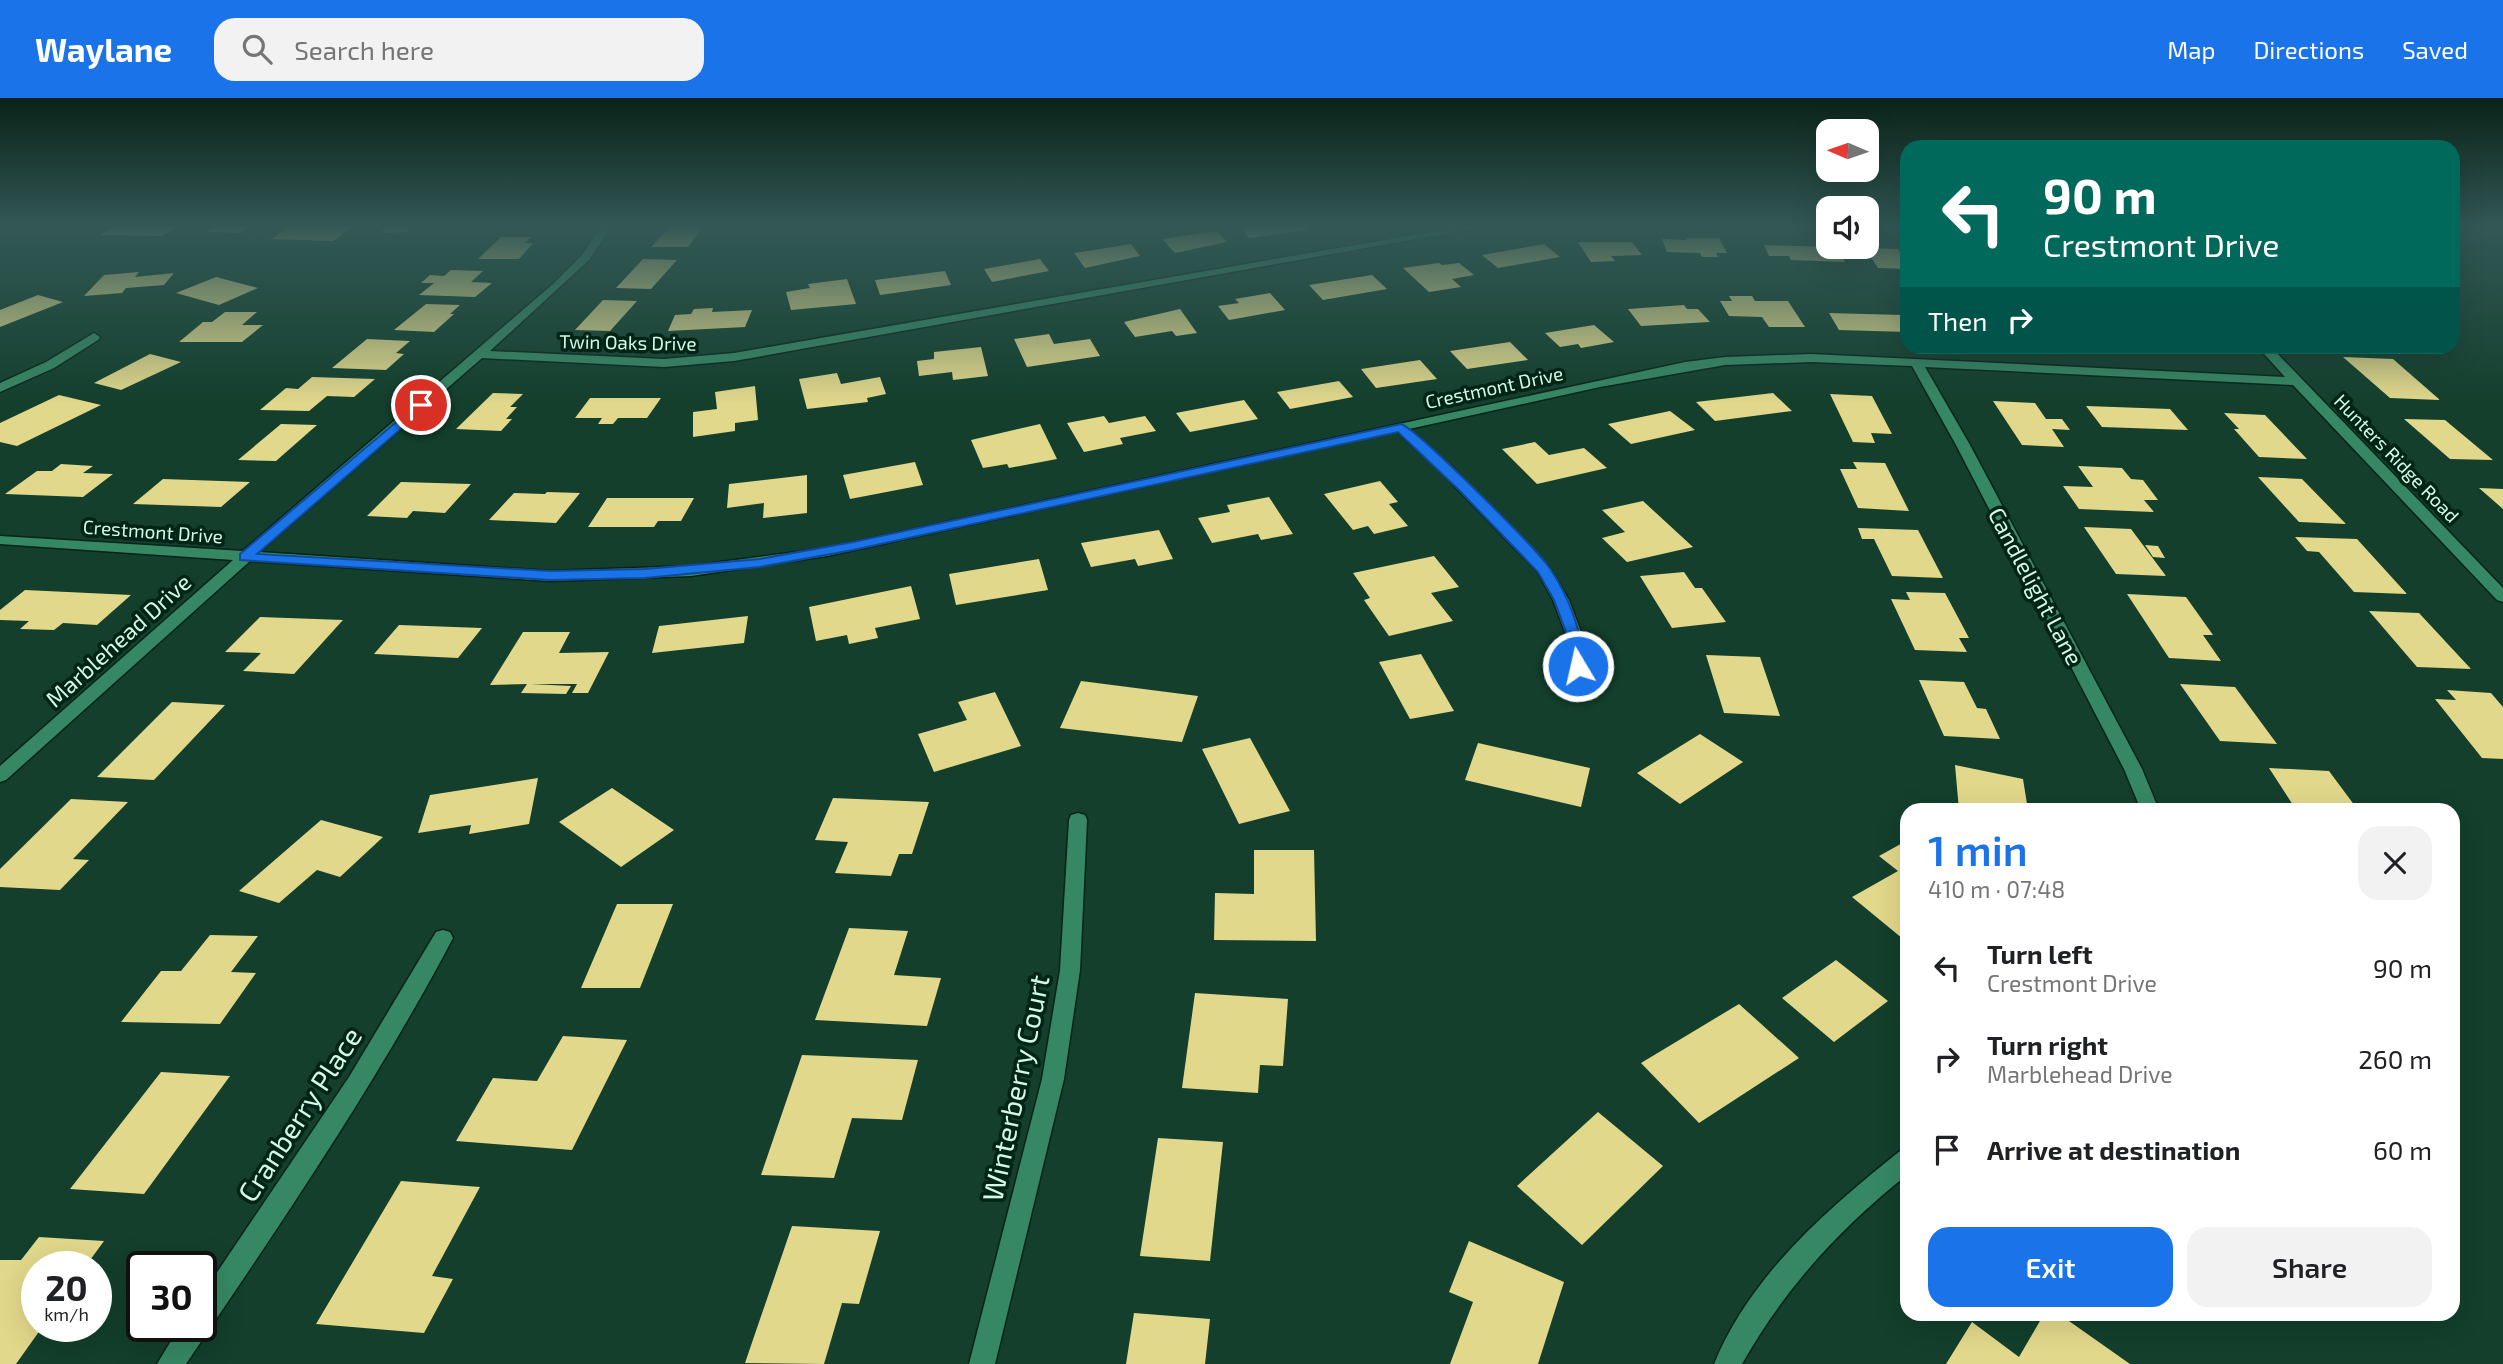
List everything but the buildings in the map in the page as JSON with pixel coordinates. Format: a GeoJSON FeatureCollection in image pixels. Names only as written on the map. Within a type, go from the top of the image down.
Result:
{"type":"FeatureCollection","features":[{"type":"Feature","properties":{"kind":"street","name":"Marblehead Drive"},"geometry":{"type":"LineString","coordinates":[[0,776],[554,286]]}},
{"type":"Feature","properties":{"kind":"street","name":"Twin Oaks Drive"},"geometry":{"type":"LineString","coordinates":[[480,354],[664,363],[734,358],[1142,286]]}},
{"type":"Feature","properties":{"kind":"street"},"geometry":{"type":"LineString","coordinates":[[0,388],[50,365],[94,337]]}},
{"type":"Feature","properties":{"kind":"street","name":"Hunters Ridge Road"},"geometry":{"type":"LineString","coordinates":[[2271,354],[2503,597]]}},
{"type":"Feature","properties":{"kind":"street","name":"Crestmont Drive"},"geometry":{"type":"LineString","coordinates":[[0,540],[550,576],[621,575],[746,565],[840,549],[1600,383],[1711,363],[1811,358],[2296,381]]}},
{"type":"Feature","properties":{"kind":"street","name":"Candlelight Lane"},"geometry":{"type":"LineString","coordinates":[[1917,364],[1963,445],[2120,744],[2147,803]]}},
{"type":"Feature","properties":{"kind":"street"},"geometry":{"type":"LineString","coordinates":[[1401,428],[1447,470],[1544,570],[1561,600],[1573,632],[1578,666]]}},
{"type":"Feature","properties":{"kind":"street","name":"Winterberry Court"},"geometry":{"type":"LineString","coordinates":[[982,1364],[1053,1079],[1070,970],[1078,820]]}},
{"type":"Feature","properties":{"kind":"street","name":"Cranberry Place"},"geometry":{"type":"LineString","coordinates":[[217,1296],[326,1136],[443,939]]}},
{"type":"Feature","properties":{"kind":"street"},"geometry":{"type":"LineString","coordinates":[[1727,1364],[1760,1308],[1812,1244],[1850,1205],[1900,1165]]}},
{"type":"Feature","properties":{"kind":"street"},"geometry":{"type":"LineString","coordinates":[[170,1364],[185,1342]]}},
{"type":"Feature","properties":{"kind":"route"},"geometry":{"type":"LineString","coordinates":[[421,405],[245,557],[550,576],[621,575],[760,563],[827,552],[1401,428],[1447,470],[1544,570],[1561,600],[1573,632],[1578,666]]}}]}
